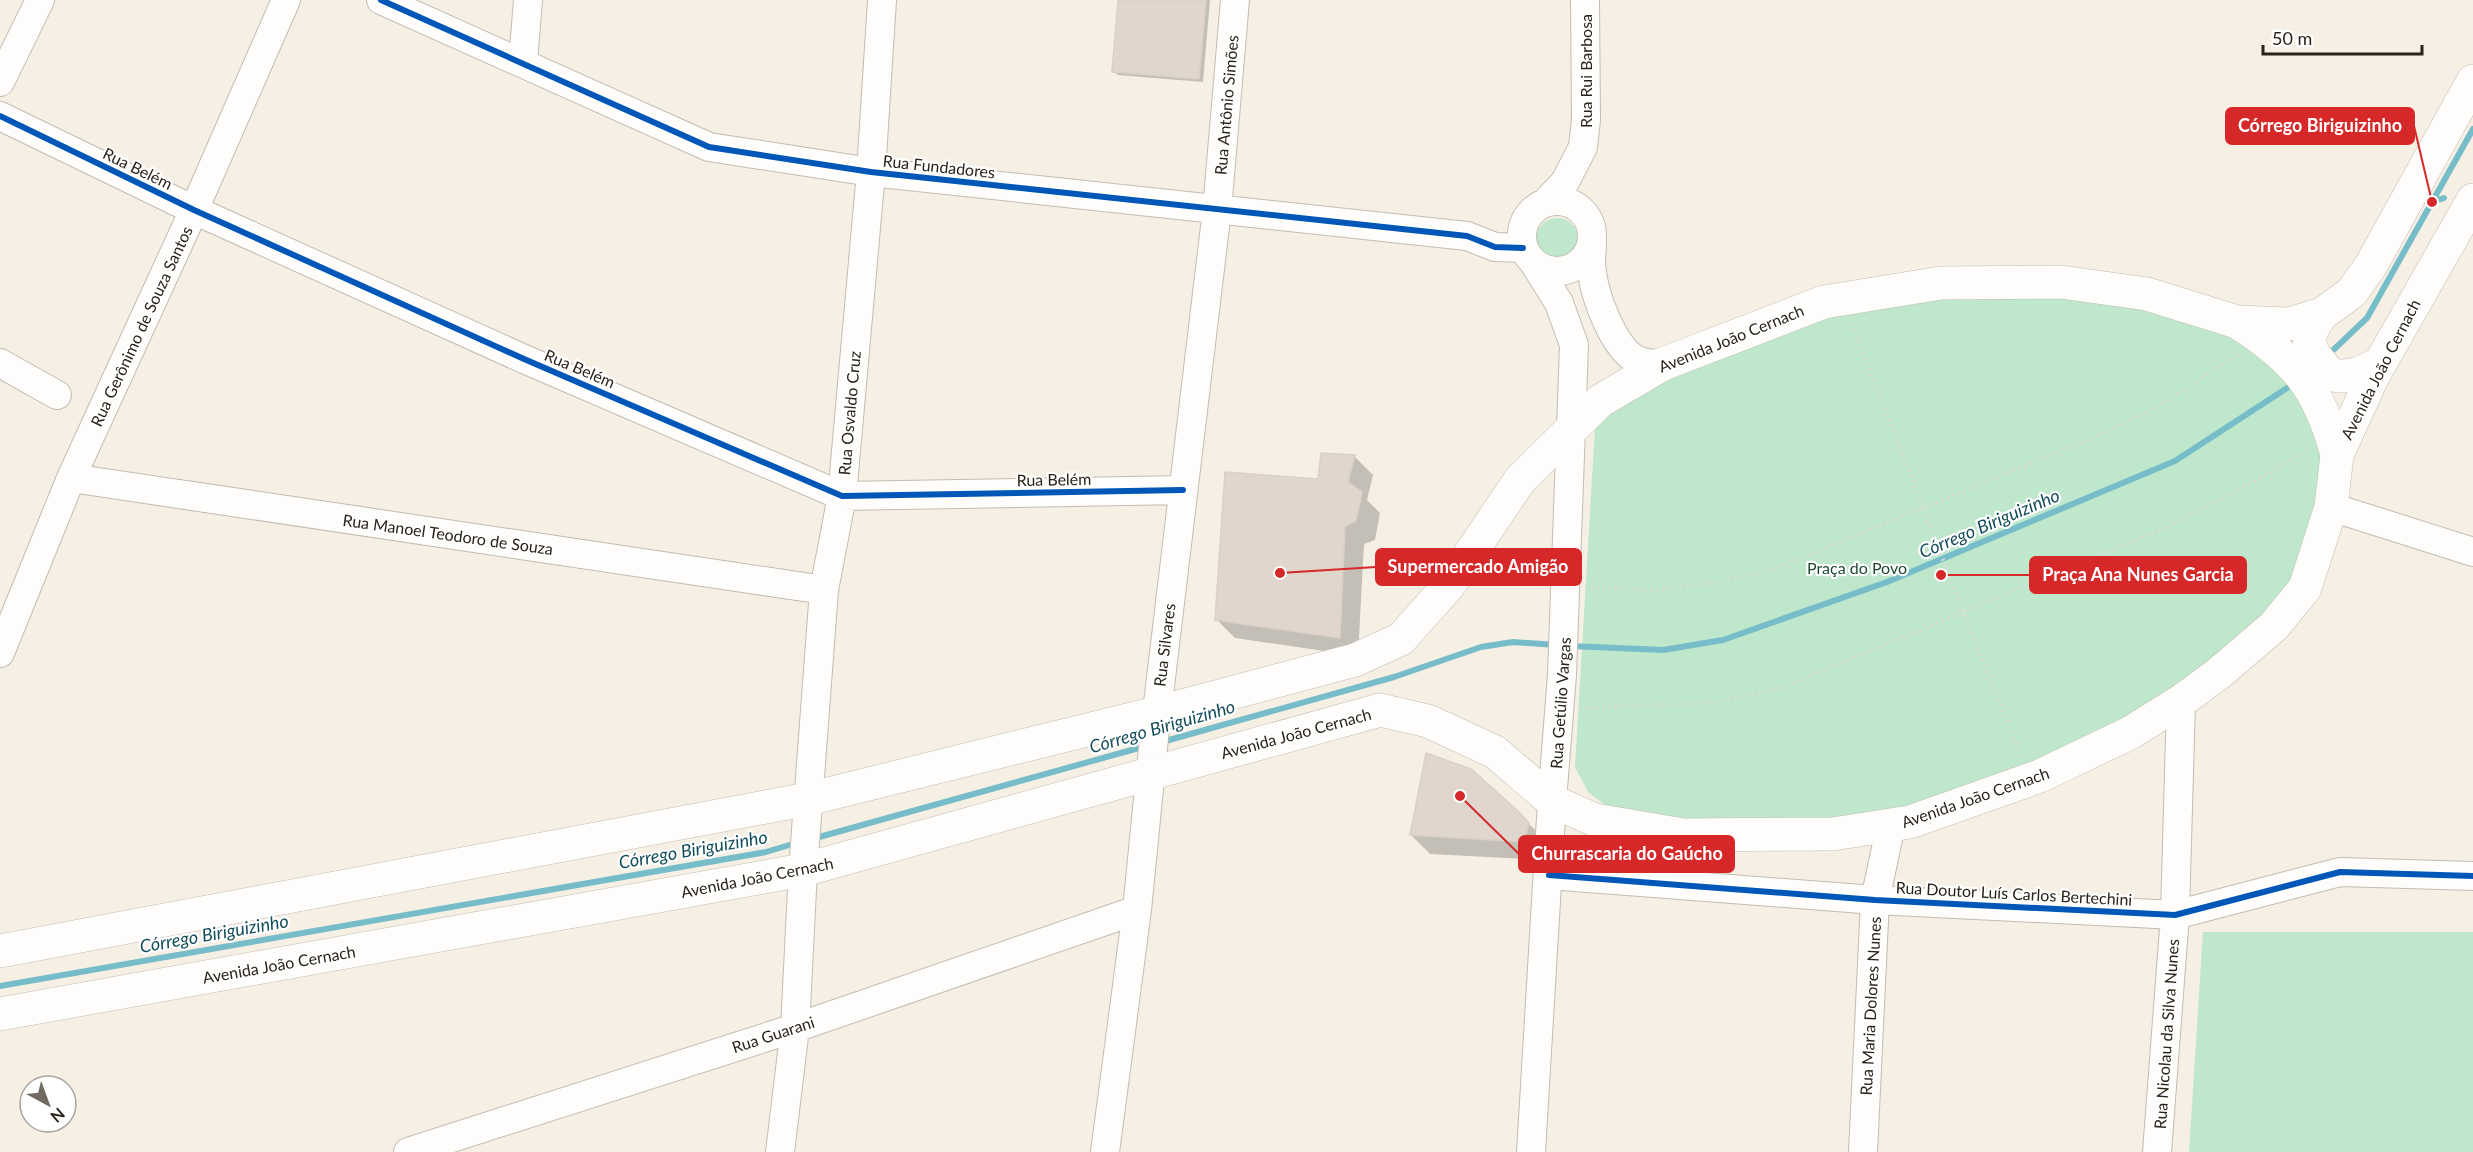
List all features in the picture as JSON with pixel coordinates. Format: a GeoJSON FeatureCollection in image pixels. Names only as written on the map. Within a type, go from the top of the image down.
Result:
{"type":"FeatureCollection","features":[{"type":"Feature","properties":{"kind":"main road","name":"Avenida João Cernach"},"geometry":{"type":"LineString","coordinates":[[0,951],[807,811],[1156,720],[1355,660],[1401,639],[1449,585],[1520,480],[1600,400],[1663,364],[1824,302],[1941,283],[2061,282],[2147,294],[2237,322],[2289,324],[2322,314],[2351,292],[2370,267],[2473,81]]}},
{"type":"Feature","properties":{"kind":"main road","name":"Avenida João Cernach"},"geometry":{"type":"LineString","coordinates":[[0,1014],[804,863],[1150,765],[1380,710],[1428,721],[1495,752],[1552,801],[1595,820],[1683,835],[1833,834],[1910,822],[2040,776],[2130,733],[2181,701],[2218,674],[2274,626],[2305,588],[2331,507],[2327,449],[2379,364],[2473,200]]}},
{"type":"Feature","properties":{"kind":"main road"},"geometry":{"type":"LineString","coordinates":[[2322,314],[2312,328],[2308,345],[2329,373],[2339,376],[2354,375],[2379,364]]}},
{"type":"Feature","properties":{"kind":"main road"},"geometry":{"type":"LineString","coordinates":[[2237,322],[2270,343],[2301,373],[2312,388],[2329,425],[2327,449]]}},
{"type":"Feature","properties":{"kind":"street"},"geometry":{"type":"LineString","coordinates":[[0,82],[40,0]]}},
{"type":"Feature","properties":{"kind":"street","name":"Rua Gerônimo de Souza Santos"},"geometry":{"type":"LineString","coordinates":[[0,653],[71,478],[194,210],[286,0]]}},
{"type":"Feature","properties":{"kind":"street","name":"Rua Fundadores"},"geometry":{"type":"LineString","coordinates":[[381,0],[709,147],[871,172],[1467,236],[1495,247],[1529,255]]}},
{"type":"Feature","properties":{"kind":"street"},"geometry":{"type":"LineString","coordinates":[[523,62],[528,0]]}},
{"type":"Feature","properties":{"kind":"street","name":"Rua Osvaldo Cruz"},"geometry":{"type":"LineString","coordinates":[[780,1152],[795,1028],[807,811],[824,590],[842,496],[871,172],[882,0]]}},
{"type":"Feature","properties":{"kind":"street","name":"Rua Antônio Simões"},"geometry":{"type":"LineString","coordinates":[[1217,210],[1234,0]]}},
{"type":"Feature","properties":{"kind":"street","name":"Rua Rui Barbosa"},"geometry":{"type":"LineString","coordinates":[[1538,207],[1565,182],[1583,147],[1586,120],[1585,0]]}},
{"type":"Feature","properties":{"kind":"street","name":"Rua Belém"},"geometry":{"type":"LineString","coordinates":[[0,116],[194,210],[524,359],[842,496],[1183,490]]}},
{"type":"Feature","properties":{"kind":"street"},"geometry":{"type":"LineString","coordinates":[[1592,243],[1582,261],[1563,271],[1553,272],[1529,255],[1522,229],[1538,207],[1558,201],[1570,203],[1581,209],[1593,231],[1592,271],[1603,314],[1626,353],[1650,364],[1663,364]]}},
{"type":"Feature","properties":{"kind":"street","name":"Rua Fundadores"},"geometry":{"type":"LineString","coordinates":[[1467,236],[1501,227],[1538,207]]}},
{"type":"Feature","properties":{"kind":"street","name":"Rua Silvares"},"geometry":{"type":"LineString","coordinates":[[1105,1152],[1137,910],[1150,765],[1217,210]]}},
{"type":"Feature","properties":{"kind":"street"},"geometry":{"type":"LineString","coordinates":[[2443,252],[2473,234]]}},
{"type":"Feature","properties":{"kind":"street","name":"Rua Getúlio Vargas"},"geometry":{"type":"LineString","coordinates":[[1529,255],[1559,303],[1574,345],[1569,429],[1565,624],[1531,1152]]}},
{"type":"Feature","properties":{"kind":"street"},"geometry":{"type":"LineString","coordinates":[[0,363],[57,395]]}},
{"type":"Feature","properties":{"kind":"street","name":"Rua Manoel Teodoro de Souza"},"geometry":{"type":"LineString","coordinates":[[71,478],[824,590]]}},
{"type":"Feature","properties":{"kind":"street"},"geometry":{"type":"LineString","coordinates":[[2331,507],[2473,552]]}},
{"type":"Feature","properties":{"kind":"street","name":"Rua Nicolau da Silva Nunes"},"geometry":{"type":"LineString","coordinates":[[2157,1152],[2175,915],[2181,701]]}},
{"type":"Feature","properties":{"kind":"street","name":"Rua Maria Dolores Nunes"},"geometry":{"type":"LineString","coordinates":[[1863,1152],[1875,900],[1891,825]]}},
{"type":"Feature","properties":{"kind":"street","name":"Rua Doutor Luís Carlos Bertechini"},"geometry":{"type":"LineString","coordinates":[[1549,875],[1875,900],[2175,915],[2340,872],[2473,876]]}},
{"type":"Feature","properties":{"kind":"street","name":"Rua Guarani"},"geometry":{"type":"LineString","coordinates":[[408,1152],[795,1028],[1137,910]]}},
{"type":"Feature","properties":{"kind":"path"},"geometry":{"type":"LineString","coordinates":[[1849,316],[1922,508],[2025,765]]}},
{"type":"Feature","properties":{"kind":"path"},"geometry":{"type":"LineString","coordinates":[[1591,586],[1659,590],[1717,582],[1777,567],[2080,443],[2150,411],[2241,354]]}},
{"type":"Feature","properties":{"kind":"path"},"geometry":{"type":"LineString","coordinates":[[1585,708],[1709,703],[1776,690],[2170,526],[2254,482],[2327,449]]}},
{"type":"Feature","properties":{"kind":"path"},"geometry":{"type":"LineString","coordinates":[[1591,597],[1592,575]]}},
{"type":"Feature","properties":{"kind":"path"},"geometry":{"type":"LineString","coordinates":[[1585,720],[1586,698]]}},
{"type":"Feature","properties":{"kind":"green space"},"geometry":{"type":"Polygon","coordinates":[[[1557,218],[1565,219],[1572,224],[1577,231],[1577,247],[1572,254],[1565,259],[1557,260],[1549,259],[1542,254],[1537,247],[1536,239],[1537,231],[1542,224],[1549,219],[1557,218]]]}},
{"type":"Feature","properties":{"kind":"green space","name":"Praça do Povo"},"geometry":{"type":"Polygon","coordinates":[[[1970,293],[2087,298],[2190,320],[2226,331],[2281,363],[2324,443],[2316,521],[2285,592],[2220,658],[2117,727],[1904,814],[1723,827],[1613,811],[1588,792],[1575,767],[1595,427],[1620,403],[1657,380],[1842,310],[1970,293]]]}},
{"type":"Feature","properties":{"kind":"green space"},"geometry":{"type":"Polygon","coordinates":[[[2203,932],[2473,932],[2473,1152],[2189,1152],[2203,932]]]}},
{"type":"Feature","properties":{"kind":"building"},"geometry":{"type":"Polygon","coordinates":[[[1118,0],[1206,0],[1199,79],[1112,72],[1118,0]]]}},
{"type":"Feature","properties":{"kind":"building"},"geometry":{"type":"Polygon","coordinates":[[[1321,453],[1355,455],[1348,482],[1362,492],[1356,521],[1345,526],[1340,638],[1215,620],[1225,472],[1318,479],[1321,453]]]}},
{"type":"Feature","properties":{"kind":"building"},"geometry":{"type":"Polygon","coordinates":[[[1426,753],[1471,769],[1518,811],[1529,823],[1524,842],[1410,835],[1426,753]]]}},
{"type":"Feature","properties":{"kind":"waterway","name":"Córrego Biriguizinho"},"geometry":{"type":"LineString","coordinates":[[2329,354],[2367,318],[2473,129]]}},
{"type":"Feature","properties":{"kind":"waterway"},"geometry":{"type":"LineString","coordinates":[[2432,202],[2444,198]]}},
{"type":"Feature","properties":{"kind":"waterway","name":"Córrego Biriguizinho"},"geometry":{"type":"LineString","coordinates":[[1570,646],[1663,650],[1723,640],[1887,582],[2175,461],[2287,388]]}},
{"type":"Feature","properties":{"kind":"waterway","name":"Córrego Biriguizinho"},"geometry":{"type":"LineString","coordinates":[[1162,742],[1394,677],[1481,647],[1513,642],[1557,645]]}},
{"type":"Feature","properties":{"kind":"waterway","name":"Córrego Biriguizinho"},"geometry":{"type":"LineString","coordinates":[[812,839],[1146,746]]}},
{"type":"Feature","properties":{"kind":"waterway","name":"Córrego Biriguizinho"},"geometry":{"type":"LineString","coordinates":[[0,986],[766,852],[796,843]]}},
{"type":"Feature","properties":{"kind":"cycle path"},"geometry":{"type":"LineString","coordinates":[[381,0],[709,147],[871,172],[1467,236],[1495,247],[1523,248]]}},
{"type":"Feature","properties":{"kind":"cycle path"},"geometry":{"type":"LineString","coordinates":[[0,116],[194,210],[524,359],[842,496],[1183,490]]}},
{"type":"Feature","properties":{"kind":"cycle path"},"geometry":{"type":"LineString","coordinates":[[1549,875],[1875,900],[2175,915],[2340,872],[2473,876]]}},
{"type":"Feature","properties":{"kind":"place","name":"Córrego Biriguizinho"},"geometry":{"type":"Point","coordinates":[2432,202]}},
{"type":"Feature","properties":{"kind":"place","name":"Supermercado Amigão"},"geometry":{"type":"Point","coordinates":[1280,573]}},
{"type":"Feature","properties":{"kind":"place","name":"Praça Ana Nunes Garcia"},"geometry":{"type":"Point","coordinates":[1941,575]}},
{"type":"Feature","properties":{"kind":"place","name":"Churrascaria do Gaúcho"},"geometry":{"type":"Point","coordinates":[1460,796]}}]}
